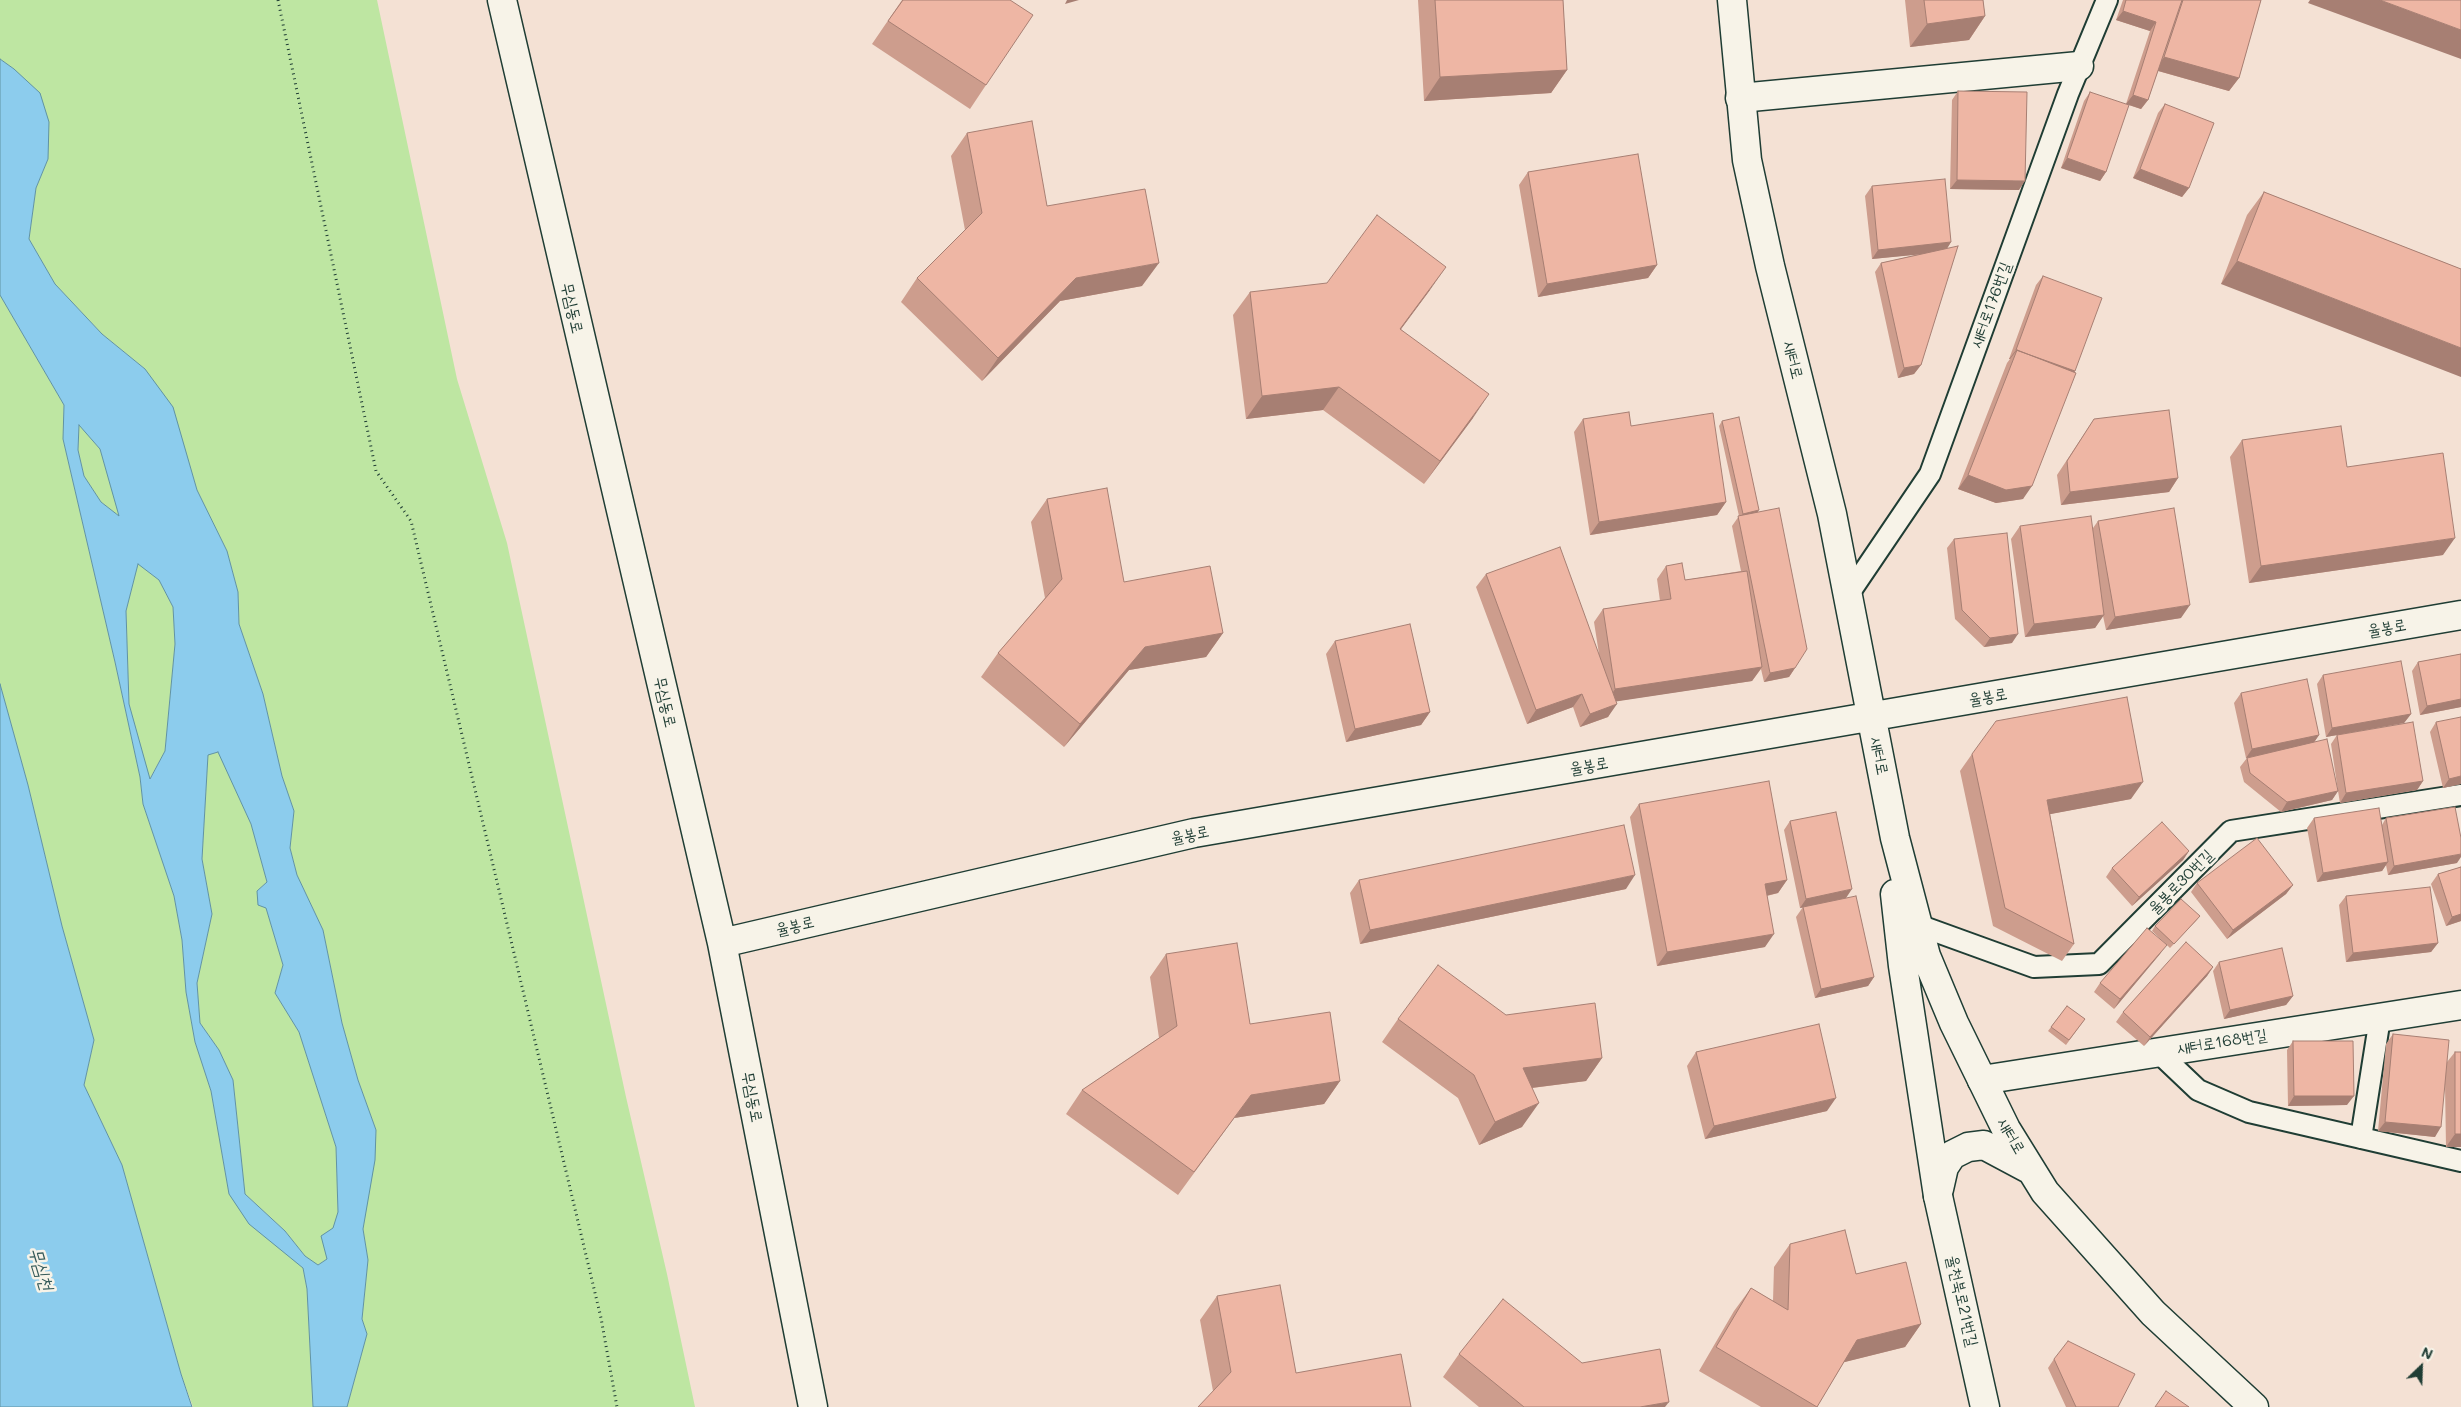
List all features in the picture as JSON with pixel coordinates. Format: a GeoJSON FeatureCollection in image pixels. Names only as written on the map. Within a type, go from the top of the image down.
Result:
{"type":"FeatureCollection","features":[{"type":"Feature","properties":{"kind":"street","name":"무심동로"},"geometry":{"type":"LineString","coordinates":[[502,0],[722,943],[813,1407]]}},
{"type":"Feature","properties":{"kind":"street","name":"새터로"},"geometry":{"type":"LineString","coordinates":[[1732,0],[1747,160],[1768,256],[1832,514],[1894,838],[1926,956],[1982,1080],[2006,1128],[2045,1192],[2153,1313],[2254,1407]]}},
{"type":"Feature","properties":{"kind":"street"},"geometry":{"type":"LineString","coordinates":[[1740,98],[2079,66]]}},
{"type":"Feature","properties":{"kind":"street","name":"율봉로"},"geometry":{"type":"LineString","coordinates":[[722,943],[1194,833],[2461,615]]}},
{"type":"Feature","properties":{"kind":"street","name":"율천북로21번길"},"geometry":{"type":"LineString","coordinates":[[1884,786],[1903,966],[1938,1196],[1985,1407]]}},
{"type":"Feature","properties":{"kind":"street","name":"새터로168번길"},"geometry":{"type":"LineString","coordinates":[[1982,1080],[2461,1005]]}},
{"type":"Feature","properties":{"kind":"street"},"geometry":{"type":"LineString","coordinates":[[1938,1196],[1944,1167],[1952,1155],[1968,1147],[1984,1146],[2032,1171]]}},
{"type":"Feature","properties":{"kind":"lane","name":"새터로176번길"},"geometry":{"type":"LineString","coordinates":[[1848,595],[1930,474],[2079,66],[2108,0]]}},
{"type":"Feature","properties":{"kind":"lane","name":"율봉로30번길"},"geometry":{"type":"LineString","coordinates":[[1918,925],[2034,967],[2099,964],[2231,831],[2461,795]]}},
{"type":"Feature","properties":{"kind":"lane"},"geometry":{"type":"LineString","coordinates":[[2361,1138],[2380,1018]]}},
{"type":"Feature","properties":{"kind":"lane"},"geometry":{"type":"LineString","coordinates":[[2158,1052],[2198,1090],[2249,1112],[2461,1161]]}},
{"type":"Feature","properties":{"kind":"path"},"geometry":{"type":"LineString","coordinates":[[278,0],[376,470],[410,521],[598,1308],[617,1407]]}},
{"type":"Feature","properties":{"kind":"green space"},"geometry":{"type":"Polygon","coordinates":[[[0,0],[377,0],[457,379],[507,543],[626,1097],[667,1274],[695,1407],[347,1407],[367,1334],[362,1319],[368,1260],[363,1229],[376,1130],[358,1080],[342,1023],[323,930],[297,875],[290,848],[294,811],[282,776],[263,694],[239,624],[238,592],[227,551],[197,490],[185,450],[145,369],[102,334],[55,284],[29,239],[36,188],[48,159],[14,69],[0,59],[0,0]]]}},
{"type":"Feature","properties":{"kind":"green space"},"geometry":{"type":"Polygon","coordinates":[[[0,295],[64,405],[63,439],[115,662],[140,777],[143,804],[174,896],[182,940],[186,992],[195,1042],[211,1091],[229,1194],[303,1268],[307,1289],[313,1407],[193,1407],[181,1374],[122,1165],[84,1085],[94,1040],[62,926],[28,785],[0,684],[0,295]]]}},
{"type":"Feature","properties":{"kind":"green space"},"geometry":{"type":"Polygon","coordinates":[[[79,424],[100,449],[120,517],[101,502],[84,476],[78,450],[79,424]]]}},
{"type":"Feature","properties":{"kind":"green space"},"geometry":{"type":"Polygon","coordinates":[[[138,563],[159,580],[173,607],[175,644],[165,751],[149,780],[129,704],[126,611],[138,563]]]}},
{"type":"Feature","properties":{"kind":"green space"},"geometry":{"type":"Polygon","coordinates":[[[219,752],[251,824],[267,882],[257,891],[266,908],[283,965],[275,993],[299,1032],[336,1147],[338,1212],[328,1259],[317,1265],[305,1256],[285,1231],[245,1194],[233,1080],[219,1050],[200,1023],[197,983],[212,914],[202,859],[208,754],[219,752]]]}},
{"type":"Feature","properties":{"kind":"water"},"geometry":{"type":"Polygon","coordinates":[[[0,59],[40,93],[49,122],[48,159],[36,188],[29,239],[55,284],[102,334],[145,369],[173,407],[197,490],[227,551],[238,592],[239,624],[263,694],[282,776],[294,811],[290,848],[297,875],[323,930],[342,1023],[358,1080],[376,1130],[375,1160],[363,1229],[368,1260],[362,1319],[367,1334],[347,1407],[313,1407],[307,1289],[303,1268],[249,1224],[229,1194],[211,1091],[195,1042],[186,992],[182,940],[174,896],[143,804],[140,777],[115,662],[63,439],[64,405],[0,295],[0,59]],[[79,425],[78,450],[84,476],[101,502],[119,516],[100,449],[79,425]],[[138,564],[126,611],[129,704],[150,779],[165,751],[175,644],[173,607],[159,580],[138,564]],[[218,752],[208,755],[202,859],[212,914],[197,983],[200,1023],[219,1050],[233,1080],[245,1194],[285,1231],[305,1256],[318,1265],[327,1259],[321,1236],[333,1228],[338,1212],[336,1147],[299,1032],[275,993],[283,965],[266,908],[258,905],[257,891],[267,882],[251,824],[218,752]]]}},
{"type":"Feature","properties":{"kind":"water","name":"무심천"},"geometry":{"type":"Polygon","coordinates":[[[0,684],[28,785],[62,926],[94,1040],[84,1085],[122,1165],[192,1407],[0,1407],[0,684]]]}},
{"type":"Feature","properties":{"kind":"building"},"geometry":{"type":"Polygon","coordinates":[[[903,0],[1010,0],[1033,15],[986,85],[888,21],[903,0]]]}},
{"type":"Feature","properties":{"kind":"building"},"geometry":{"type":"Polygon","coordinates":[[[1435,0],[1563,0],[1567,70],[1440,77],[1435,0]]]}},
{"type":"Feature","properties":{"kind":"building"},"geometry":{"type":"Polygon","coordinates":[[[1924,0],[1983,0],[1985,16],[1927,24],[1924,0]]]}},
{"type":"Feature","properties":{"kind":"building"},"geometry":{"type":"Polygon","coordinates":[[[2126,0],[2182,0],[2148,100],[2133,95],[2156,22],[2123,11],[2126,0]]]}},
{"type":"Feature","properties":{"kind":"building"},"geometry":{"type":"Polygon","coordinates":[[[2183,0],[2261,0],[2239,78],[2164,57],[2183,0]]]}},
{"type":"Feature","properties":{"kind":"building"},"geometry":{"type":"Polygon","coordinates":[[[2380,0],[2461,0],[2461,30],[2380,0]]]}},
{"type":"Feature","properties":{"kind":"building"},"geometry":{"type":"Polygon","coordinates":[[[1958,91],[2027,92],[2025,181],[1957,180],[1958,91]]]}},
{"type":"Feature","properties":{"kind":"building"},"geometry":{"type":"Polygon","coordinates":[[[2090,92],[2129,105],[2106,172],[2067,158],[2090,92]]]}},
{"type":"Feature","properties":{"kind":"building"},"geometry":{"type":"Polygon","coordinates":[[[2165,104],[2214,123],[2189,188],[2140,169],[2165,104]]]}},
{"type":"Feature","properties":{"kind":"building"},"geometry":{"type":"Polygon","coordinates":[[[1032,121],[1047,206],[1145,189],[1159,263],[1076,278],[998,358],[917,278],[982,213],[967,133],[1032,121]]]}},
{"type":"Feature","properties":{"kind":"building"},"geometry":{"type":"Polygon","coordinates":[[[1638,154],[1657,265],[1547,284],[1528,172],[1638,154]]]}},
{"type":"Feature","properties":{"kind":"building"},"geometry":{"type":"Polygon","coordinates":[[[1945,179],[1951,242],[1878,250],[1872,186],[1945,179]]]}},
{"type":"Feature","properties":{"kind":"building"},"geometry":{"type":"Polygon","coordinates":[[[2264,192],[2461,269],[2461,348],[2237,261],[2264,192]]]}},
{"type":"Feature","properties":{"kind":"building"},"geometry":{"type":"Polygon","coordinates":[[[1377,215],[1446,267],[1400,329],[1489,394],[1440,461],[1339,387],[1262,396],[1250,292],[1327,283],[1377,215]]]}},
{"type":"Feature","properties":{"kind":"building"},"geometry":{"type":"Polygon","coordinates":[[[1958,246],[1921,365],[1904,368],[1881,263],[1958,246]]]}},
{"type":"Feature","properties":{"kind":"building"},"geometry":{"type":"Polygon","coordinates":[[[2043,276],[2102,298],[2075,371],[2016,350],[2043,276]]]}},
{"type":"Feature","properties":{"kind":"building"},"geometry":{"type":"Polygon","coordinates":[[[2017,350],[2076,373],[2032,486],[2006,490],[1968,475],[2017,350]]]}},
{"type":"Feature","properties":{"kind":"building"},"geometry":{"type":"Polygon","coordinates":[[[2169,410],[2178,478],[2070,492],[2067,461],[2094,419],[2169,410]]]}},
{"type":"Feature","properties":{"kind":"building"},"geometry":{"type":"Polygon","coordinates":[[[1629,412],[1631,426],[1713,413],[1726,502],[1599,522],[1583,419],[1629,412]]]}},
{"type":"Feature","properties":{"kind":"building"},"geometry":{"type":"Polygon","coordinates":[[[1739,417],[1759,510],[1743,514],[1722,421],[1739,417]]]}},
{"type":"Feature","properties":{"kind":"building"},"geometry":{"type":"Polygon","coordinates":[[[2341,426],[2347,467],[2443,453],[2455,538],[2261,566],[2242,440],[2341,426]]]}},
{"type":"Feature","properties":{"kind":"building"},"geometry":{"type":"Polygon","coordinates":[[[1107,488],[1124,582],[1210,566],[1223,633],[1145,647],[1080,724],[998,653],[1062,579],[1047,499],[1107,488]]]}},
{"type":"Feature","properties":{"kind":"building"},"geometry":{"type":"Polygon","coordinates":[[[1779,508],[1807,649],[1795,668],[1770,673],[1738,516],[1779,508]]]}},
{"type":"Feature","properties":{"kind":"building"},"geometry":{"type":"Polygon","coordinates":[[[2174,508],[2190,605],[2115,617],[2098,521],[2174,508]]]}},
{"type":"Feature","properties":{"kind":"building"},"geometry":{"type":"Polygon","coordinates":[[[2091,516],[2104,615],[2034,624],[2020,526],[2091,516]]]}},
{"type":"Feature","properties":{"kind":"building"},"geometry":{"type":"Polygon","coordinates":[[[2007,533],[2018,634],[1990,638],[1962,610],[1954,539],[2007,533]]]}},
{"type":"Feature","properties":{"kind":"building"},"geometry":{"type":"Polygon","coordinates":[[[1560,547],[1617,704],[1590,714],[1582,694],[1536,710],[1486,574],[1560,547]]]}},
{"type":"Feature","properties":{"kind":"building"},"geometry":{"type":"Polygon","coordinates":[[[1682,563],[1685,580],[1747,571],[1762,667],[1615,689],[1603,609],[1671,599],[1666,566],[1682,563]]]}},
{"type":"Feature","properties":{"kind":"building"},"geometry":{"type":"Polygon","coordinates":[[[1410,624],[1430,712],[1355,729],[1335,641],[1410,624]]]}},
{"type":"Feature","properties":{"kind":"building"},"geometry":{"type":"Polygon","coordinates":[[[2461,654],[2461,699],[2427,706],[2418,662],[2461,654]]]}},
{"type":"Feature","properties":{"kind":"building"},"geometry":{"type":"Polygon","coordinates":[[[2401,661],[2411,714],[2332,728],[2323,675],[2401,661]]]}},
{"type":"Feature","properties":{"kind":"building"},"geometry":{"type":"Polygon","coordinates":[[[2307,679],[2319,735],[2252,749],[2241,693],[2307,679]]]}},
{"type":"Feature","properties":{"kind":"building"},"geometry":{"type":"Polygon","coordinates":[[[2127,697],[2143,782],[2047,800],[2074,944],[2005,908],[1972,754],[1996,721],[2127,697]]]}},
{"type":"Feature","properties":{"kind":"building"},"geometry":{"type":"Polygon","coordinates":[[[2461,717],[2461,776],[2449,779],[2436,722],[2461,717]]]}},
{"type":"Feature","properties":{"kind":"building"},"geometry":{"type":"Polygon","coordinates":[[[2413,722],[2423,781],[2346,793],[2337,735],[2413,722]]]}},
{"type":"Feature","properties":{"kind":"building"},"geometry":{"type":"Polygon","coordinates":[[[2327,739],[2338,791],[2287,802],[2250,773],[2247,758],[2327,739]]]}},
{"type":"Feature","properties":{"kind":"building"},"geometry":{"type":"Polygon","coordinates":[[[1769,781],[1787,880],[1765,884],[1774,934],[1667,952],[1639,804],[1769,781]]]}},
{"type":"Feature","properties":{"kind":"building"},"geometry":{"type":"Polygon","coordinates":[[[2455,807],[2461,838],[2461,854],[2394,866],[2386,818],[2455,807]]]}},
{"type":"Feature","properties":{"kind":"building"},"geometry":{"type":"Polygon","coordinates":[[[2379,808],[2388,862],[2323,873],[2314,818],[2379,808]]]}},
{"type":"Feature","properties":{"kind":"building"},"geometry":{"type":"Polygon","coordinates":[[[1836,812],[1852,889],[1806,899],[1790,821],[1836,812]]]}},
{"type":"Feature","properties":{"kind":"building"},"geometry":{"type":"Polygon","coordinates":[[[2162,822],[2189,851],[2139,897],[2112,868],[2162,822]]]}},
{"type":"Feature","properties":{"kind":"building"},"geometry":{"type":"Polygon","coordinates":[[[1624,825],[1635,875],[1370,930],[1359,880],[1624,825]]]}},
{"type":"Feature","properties":{"kind":"building"},"geometry":{"type":"Polygon","coordinates":[[[2257,838],[2293,885],[2233,930],[2197,883],[2257,838]]]}},
{"type":"Feature","properties":{"kind":"building"},"geometry":{"type":"Polygon","coordinates":[[[2461,867],[2461,914],[2452,917],[2438,874],[2461,867]]]}},
{"type":"Feature","properties":{"kind":"building"},"geometry":{"type":"Polygon","coordinates":[[[2430,887],[2438,943],[2353,953],[2346,896],[2430,887]]]}},
{"type":"Feature","properties":{"kind":"building"},"geometry":{"type":"Polygon","coordinates":[[[1856,896],[1874,977],[1821,989],[1803,907],[1856,896]]]}},
{"type":"Feature","properties":{"kind":"building"},"geometry":{"type":"Polygon","coordinates":[[[2181,899],[2200,916],[2174,944],[2155,926],[2181,899]]]}},
{"type":"Feature","properties":{"kind":"building"},"geometry":{"type":"Polygon","coordinates":[[[2147,928],[2167,945],[2120,999],[2100,983],[2147,928]]]}},
{"type":"Feature","properties":{"kind":"building"},"geometry":{"type":"Polygon","coordinates":[[[2186,942],[2213,967],[2150,1037],[2123,1012],[2186,942]]]}},
{"type":"Feature","properties":{"kind":"building"},"geometry":{"type":"Polygon","coordinates":[[[1237,943],[1250,1024],[1330,1012],[1340,1081],[1251,1095],[1194,1172],[1082,1090],[1177,1026],[1166,954],[1237,943]]]}},
{"type":"Feature","properties":{"kind":"building"},"geometry":{"type":"Polygon","coordinates":[[[2282,948],[2293,996],[2230,1010],[2219,962],[2282,948]]]}},
{"type":"Feature","properties":{"kind":"building"},"geometry":{"type":"Polygon","coordinates":[[[1438,965],[1506,1015],[1595,1003],[1602,1058],[1523,1068],[1539,1103],[1495,1122],[1474,1075],[1398,1019],[1438,965]]]}},
{"type":"Feature","properties":{"kind":"building"},"geometry":{"type":"Polygon","coordinates":[[[2067,1006],[2085,1019],[2069,1040],[2051,1027],[2067,1006]]]}},
{"type":"Feature","properties":{"kind":"building"},"geometry":{"type":"Polygon","coordinates":[[[1819,1024],[1836,1098],[1714,1126],[1696,1052],[1819,1024]]]}},
{"type":"Feature","properties":{"kind":"building"},"geometry":{"type":"Polygon","coordinates":[[[2393,1034],[2449,1040],[2441,1127],[2385,1122],[2393,1034]]]}},
{"type":"Feature","properties":{"kind":"building"},"geometry":{"type":"Polygon","coordinates":[[[2293,1041],[2353,1041],[2354,1096],[2294,1096],[2293,1041]]]}},
{"type":"Feature","properties":{"kind":"building"},"geometry":{"type":"Polygon","coordinates":[[[2455,1052],[2461,1052],[2461,1134],[2455,1134],[2455,1052]]]}},
{"type":"Feature","properties":{"kind":"building"},"geometry":{"type":"Polygon","coordinates":[[[1845,1230],[1856,1274],[1906,1262],[1921,1324],[1857,1340],[1817,1407],[1716,1347],[1751,1288],[1788,1310],[1790,1244],[1845,1230]]]}},
{"type":"Feature","properties":{"kind":"building"},"geometry":{"type":"Polygon","coordinates":[[[1280,1285],[1296,1373],[1401,1354],[1411,1407],[1198,1407],[1231,1372],[1217,1296],[1280,1285]]]}},
{"type":"Feature","properties":{"kind":"building"},"geometry":{"type":"Polygon","coordinates":[[[1503,1299],[1582,1363],[1660,1349],[1669,1402],[1640,1407],[1524,1407],[1459,1354],[1503,1299]]]}},
{"type":"Feature","properties":{"kind":"building"},"geometry":{"type":"Polygon","coordinates":[[[2068,1341],[2135,1374],[2118,1407],[2076,1407],[2054,1359],[2068,1341]]]}},
{"type":"Feature","properties":{"kind":"building"},"geometry":{"type":"Polygon","coordinates":[[[2166,1391],[2189,1407],[2155,1407],[2166,1391]]]}}]}
